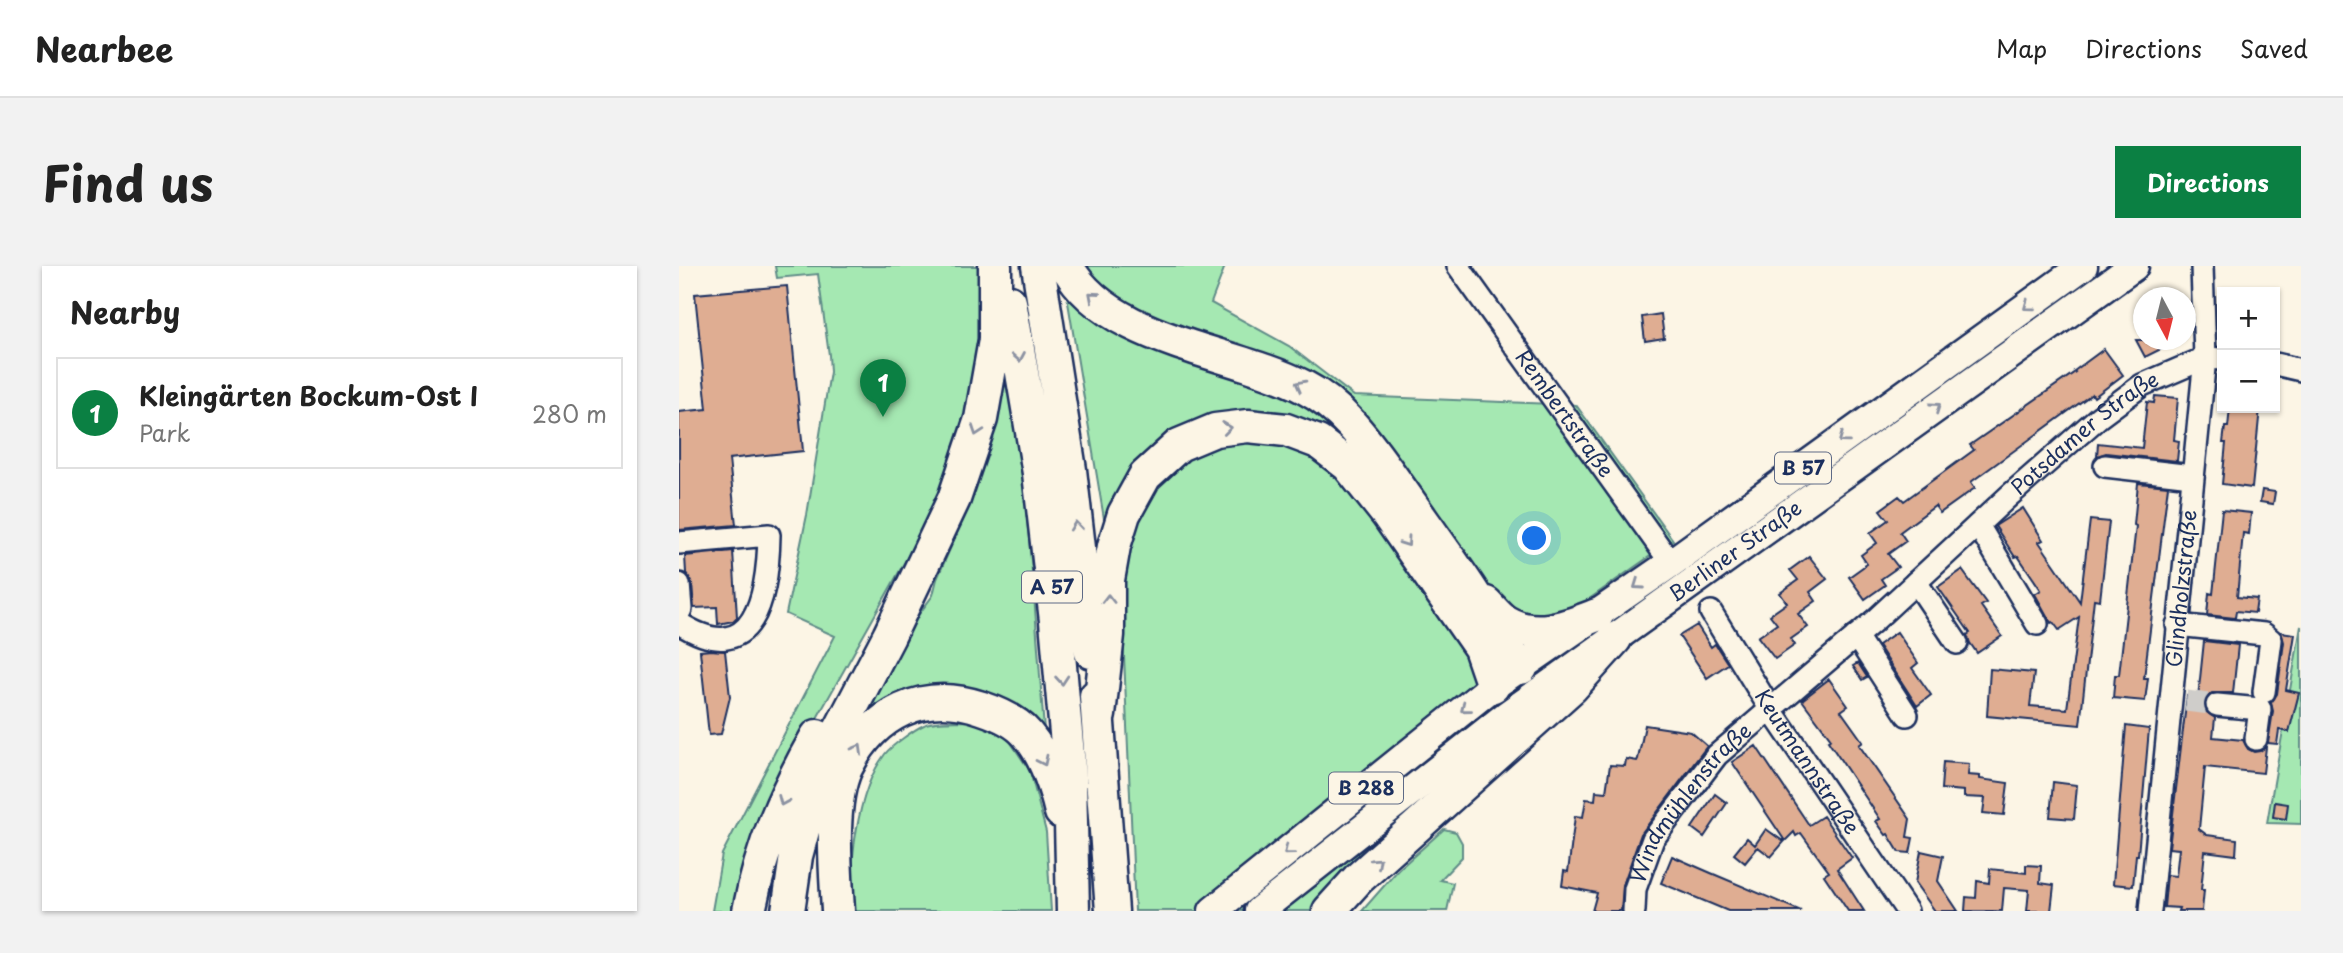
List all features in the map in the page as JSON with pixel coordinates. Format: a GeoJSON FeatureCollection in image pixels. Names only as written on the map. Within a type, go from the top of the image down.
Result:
{"type":"FeatureCollection","features":[{"type":"Feature","properties":{"kind":"highway"},"geometry":{"type":"LineString","coordinates":[[788,911],[796,856],[820,768],[889,636],[954,499],[981,419],[995,340],[995,266]]}},
{"type":"Feature","properties":{"kind":"highway","name":"A 57"},"geometry":{"type":"LineString","coordinates":[[1004,266],[1039,473],[1056,621],[1070,778],[1071,911]]}},
{"type":"Feature","properties":{"kind":"highway","name":"A 57"},"geometry":{"type":"LineString","coordinates":[[1038,266],[1070,470],[1099,715],[1112,911]]}},
{"type":"Feature","properties":{"kind":"highway"},"geometry":{"type":"LineString","coordinates":[[1067,266],[1072,276],[1108,309],[1144,330],[1277,374],[1308,389],[1355,426],[1469,588],[1521,668]]}},
{"type":"Feature","properties":{"kind":"highway"},"geometry":{"type":"LineString","coordinates":[[1099,715],[1108,635],[1108,580],[1114,546],[1124,514],[1145,476],[1179,445],[1215,429],[1248,426],[1286,430],[1318,442],[1347,466],[1387,514],[1480,648],[1493,686]]}},
{"type":"Feature","properties":{"kind":"highway"},"geometry":{"type":"LineString","coordinates":[[749,911],[767,839],[792,780],[865,653],[917,574]]}},
{"type":"Feature","properties":{"kind":"highway"},"geometry":{"type":"LineString","coordinates":[[1469,588],[1506,622],[1529,630],[1606,627]]}},
{"type":"Feature","properties":{"kind":"highway"},"geometry":{"type":"LineString","coordinates":[[1329,911],[1358,879],[1572,687],[1606,627]]}},
{"type":"Feature","properties":{"kind":"highway"},"geometry":{"type":"LineString","coordinates":[[838,911],[836,813],[845,771],[865,736],[891,715],[928,702],[951,701],[963,701],[995,712],[1026,733],[1044,762],[1061,810],[1071,911]]}},
{"type":"Feature","properties":{"kind":"main road","name":"Berliner Straße"},"geometry":{"type":"LineString","coordinates":[[1259,911],[1550,684],[1671,563],[2083,266]]}},
{"type":"Feature","properties":{"kind":"main road","name":"Berliner Straße"},"geometry":{"type":"LineString","coordinates":[[1213,911],[1493,686],[1521,668],[1606,627],[2134,266]]}},
{"type":"Feature","properties":{"kind":"main road","name":"Berliner Straße"},"geometry":{"type":"LineString","coordinates":[[1506,716],[1521,684],[1521,668]]}},
{"type":"Feature","properties":{"kind":"street","name":"Rembertstraße"},"geometry":{"type":"LineString","coordinates":[[1458,266],[1671,563]]}},
{"type":"Feature","properties":{"kind":"street","name":"Glindholzstraße"},"geometry":{"type":"LineString","coordinates":[[2150,911],[2178,700],[2177,625],[2192,476],[2213,358],[2202,266]]}},
{"type":"Feature","properties":{"kind":"street","name":"Potsdamer Straße"},"geometry":{"type":"LineString","coordinates":[[1772,710],[2099,417],[2142,385],[2213,358]]}},
{"type":"Feature","properties":{"kind":"street"},"geometry":{"type":"LineString","coordinates":[[2280,365],[2301,370]]}},
{"type":"Feature","properties":{"kind":"street"},"geometry":{"type":"LineString","coordinates":[[2105,466],[2192,476]]}},
{"type":"Feature","properties":{"kind":"street"},"geometry":{"type":"LineString","coordinates":[[1978,525],[2038,624]]}},
{"type":"Feature","properties":{"kind":"street"},"geometry":{"type":"LineString","coordinates":[[679,543],[769,535],[762,598],[753,622],[738,635],[714,638],[694,633],[679,623]]}},
{"type":"Feature","properties":{"kind":"street"},"geometry":{"type":"LineString","coordinates":[[1916,582],[1957,643]]}},
{"type":"Feature","properties":{"kind":"street"},"geometry":{"type":"LineString","coordinates":[[679,584],[679,613]]}},
{"type":"Feature","properties":{"kind":"street","name":"Keutmannstraße"},"geometry":{"type":"LineString","coordinates":[[1711,612],[1772,710],[1907,911]]}},
{"type":"Feature","properties":{"kind":"street"},"geometry":{"type":"LineString","coordinates":[[2177,625],[2264,634],[2271,640],[2264,692]]}},
{"type":"Feature","properties":{"kind":"street"},"geometry":{"type":"LineString","coordinates":[[1856,636],[1907,715]]}},
{"type":"Feature","properties":{"kind":"street"},"geometry":{"type":"LineString","coordinates":[[2217,705],[2260,709],[2256,739]]}},
{"type":"Feature","properties":{"kind":"street","name":"Windmühlenstraße"},"geometry":{"type":"LineString","coordinates":[[1634,911],[1635,889],[1653,839],[1717,755],[1772,710]]}},
{"type":"Feature","properties":{"kind":"green space"},"geometry":{"type":"Polygon","coordinates":[[[775,266],[980,266],[985,302],[969,413],[940,499],[757,825],[735,911],[712,911],[722,854],[835,636],[786,614],[807,515],[830,372],[818,274],[777,278],[775,266]]]}},
{"type":"Feature","properties":{"kind":"green space"},"geometry":{"type":"Polygon","coordinates":[[[1062,266],[1225,266],[1211,303],[1289,346],[1354,396],[1576,405],[1673,540],[1477,678],[1459,778],[1316,911],[1135,911],[1123,633],[1062,266]]]}},
{"type":"Feature","properties":{"kind":"green space"},"geometry":{"type":"Polygon","coordinates":[[[1006,372],[1024,488],[1044,730],[1011,702],[982,690],[950,688],[859,726],[909,628],[933,595],[990,440],[1006,372]]]}},
{"type":"Feature","properties":{"kind":"green space"},"geometry":{"type":"Polygon","coordinates":[[[2301,626],[2301,824],[2267,823],[2301,626]]]}},
{"type":"Feature","properties":{"kind":"green space"},"geometry":{"type":"Polygon","coordinates":[[[977,721],[1007,737],[1030,771],[1046,832],[1051,911],[853,911],[852,873],[861,808],[875,770],[885,754],[903,738],[929,723],[977,721]]]}},
{"type":"Feature","properties":{"kind":"green space"},"geometry":{"type":"Polygon","coordinates":[[[1444,829],[1456,832],[1462,843],[1462,857],[1440,880],[1453,883],[1447,911],[1362,911],[1398,870],[1444,829]]]}},
{"type":"Feature","properties":{"kind":"building"},"geometry":{"type":"Polygon","coordinates":[[[787,286],[803,451],[729,459],[736,525],[679,530],[679,412],[707,409],[695,294],[787,286]]]}},
{"type":"Feature","properties":{"kind":"building"},"geometry":{"type":"Polygon","coordinates":[[[1661,314],[1664,338],[1645,341],[1642,317],[1661,314]]]}},
{"type":"Feature","properties":{"kind":"building"},"geometry":{"type":"Polygon","coordinates":[[[2104,349],[2123,375],[2094,397],[2092,394],[1971,482],[1975,488],[1940,513],[1935,506],[1900,532],[1906,541],[1888,554],[1898,567],[1881,579],[1885,585],[1865,599],[1849,577],[1867,564],[1861,555],[1877,543],[1870,533],[1888,520],[1880,510],[1899,496],[1904,501],[1974,450],[1970,445],[2104,349]]]}},
{"type":"Feature","properties":{"kind":"building"},"geometry":{"type":"Polygon","coordinates":[[[2141,350],[2159,350],[2145,357],[2141,350]]]}},
{"type":"Feature","properties":{"kind":"building"},"geometry":{"type":"Polygon","coordinates":[[[2155,396],[2178,398],[2174,440],[2179,441],[2177,461],[2106,453],[2097,456],[2098,443],[2142,448],[2147,402],[2154,403],[2155,396]]]}},
{"type":"Feature","properties":{"kind":"building"},"geometry":{"type":"Polygon","coordinates":[[[2229,413],[2260,413],[2252,488],[2222,484],[2226,443],[2223,443],[2225,427],[2228,427],[2229,413]]]}},
{"type":"Feature","properties":{"kind":"building"},"geometry":{"type":"Polygon","coordinates":[[[2138,483],[2168,486],[2144,678],[2148,678],[2145,701],[2113,698],[2115,675],[2119,675],[2136,526],[2138,483]]]}},
{"type":"Feature","properties":{"kind":"building"},"geometry":{"type":"Polygon","coordinates":[[[2262,490],[2275,492],[2273,504],[2260,502],[2262,490]]]}},
{"type":"Feature","properties":{"kind":"building"},"geometry":{"type":"Polygon","coordinates":[[[2023,508],[2043,540],[2039,542],[2080,602],[2090,520],[2109,522],[2100,600],[2094,599],[2080,725],[1987,716],[1990,669],[2034,673],[2030,706],[2067,709],[2079,617],[2059,630],[2051,623],[2035,594],[2041,590],[1995,526],[2023,508]]]}},
{"type":"Feature","properties":{"kind":"building"},"geometry":{"type":"Polygon","coordinates":[[[2222,510],[2251,513],[2249,534],[2243,533],[2237,597],[2257,599],[2255,613],[2236,611],[2235,618],[2207,615],[2209,593],[2213,594],[2222,510]]]}},
{"type":"Feature","properties":{"kind":"building"},"geometry":{"type":"Polygon","coordinates":[[[733,551],[737,617],[733,621],[718,624],[717,607],[694,608],[692,583],[686,573],[685,556],[733,551]]]}},
{"type":"Feature","properties":{"kind":"building"},"geometry":{"type":"Polygon","coordinates":[[[1809,556],[1827,579],[1810,592],[1816,601],[1798,614],[1808,627],[1791,639],[1795,645],[1775,659],[1758,637],[1777,624],[1770,615],[1787,603],[1780,593],[1798,580],[1790,570],[1809,556]]]}},
{"type":"Feature","properties":{"kind":"building"},"geometry":{"type":"Polygon","coordinates":[[[1962,570],[1986,603],[1981,606],[2002,636],[1977,653],[1967,635],[1970,633],[1938,587],[1962,570]]]}},
{"type":"Feature","properties":{"kind":"building"},"geometry":{"type":"Polygon","coordinates":[[[1697,625],[1711,647],[1715,644],[1728,664],[1707,678],[1679,636],[1697,625]]]}},
{"type":"Feature","properties":{"kind":"building"},"geometry":{"type":"Polygon","coordinates":[[[1897,632],[1918,663],[1912,668],[1931,695],[1917,706],[1878,645],[1897,632]]]}},
{"type":"Feature","properties":{"kind":"building"},"geometry":{"type":"Polygon","coordinates":[[[2281,632],[2295,634],[2286,690],[2299,693],[2289,732],[2279,730],[2277,744],[2268,743],[2273,711],[2271,703],[2277,694],[2284,642],[2281,632]]]}},
{"type":"Feature","properties":{"kind":"building"},"geometry":{"type":"Polygon","coordinates":[[[2204,641],[2238,645],[2233,693],[2212,693],[2204,703],[2205,711],[2215,718],[2213,737],[2243,740],[2248,749],[2254,752],[2266,747],[2263,773],[2205,767],[2199,829],[2207,835],[2237,839],[2236,855],[2205,851],[2202,911],[2178,911],[2179,908],[2164,907],[2167,875],[2176,876],[2179,849],[2169,848],[2187,696],[2198,698],[2204,641]]]}},
{"type":"Feature","properties":{"kind":"building"},"geometry":{"type":"Polygon","coordinates":[[[700,651],[725,651],[730,697],[721,734],[709,735],[700,651]]]}},
{"type":"Feature","properties":{"kind":"building"},"geometry":{"type":"Polygon","coordinates":[[[1858,663],[1867,677],[1862,680],[1853,666],[1858,663]]]}},
{"type":"Feature","properties":{"kind":"building"},"geometry":{"type":"Polygon","coordinates":[[[1829,679],[1848,706],[1841,711],[1863,742],[1859,745],[1910,819],[1907,837],[1913,838],[1910,853],[1899,852],[1876,821],[1880,819],[1828,741],[1831,739],[1802,700],[1829,679]]]}},
{"type":"Feature","properties":{"kind":"building"},"geometry":{"type":"Polygon","coordinates":[[[1645,725],[1691,732],[1707,746],[1641,834],[1623,885],[1621,911],[1592,911],[1597,893],[1562,886],[1564,871],[1568,872],[1575,816],[1583,817],[1586,799],[1595,800],[1596,791],[1606,792],[1610,765],[1625,766],[1626,759],[1637,761],[1645,725]]]}},
{"type":"Feature","properties":{"kind":"building"},"geometry":{"type":"Polygon","coordinates":[[[2126,726],[2149,729],[2133,886],[2113,884],[2126,726]]]}},
{"type":"Feature","properties":{"kind":"building"},"geometry":{"type":"Polygon","coordinates":[[[1756,746],[1809,825],[1823,816],[1852,858],[1837,869],[1864,911],[1848,911],[1824,875],[1829,872],[1801,833],[1796,836],[1794,832],[1785,841],[1732,762],[1756,746]]]}},
{"type":"Feature","properties":{"kind":"building"},"geometry":{"type":"Polygon","coordinates":[[[1943,762],[1969,764],[1968,775],[2008,783],[2004,815],[1983,813],[1985,798],[1964,797],[1964,791],[1941,789],[1943,762]]]}},
{"type":"Feature","properties":{"kind":"building"},"geometry":{"type":"Polygon","coordinates":[[[2053,782],[2077,785],[2074,819],[2050,817],[2053,782]]]}},
{"type":"Feature","properties":{"kind":"building"},"geometry":{"type":"Polygon","coordinates":[[[1715,794],[1727,803],[1704,837],[1692,828],[1715,794]]]}},
{"type":"Feature","properties":{"kind":"building"},"geometry":{"type":"Polygon","coordinates":[[[2275,802],[2288,804],[2286,819],[2273,817],[2275,802]]]}},
{"type":"Feature","properties":{"kind":"building"},"geometry":{"type":"Polygon","coordinates":[[[1766,829],[1784,842],[1771,857],[1758,847],[1745,863],[1734,854],[1747,838],[1755,845],[1766,829]]]}},
{"type":"Feature","properties":{"kind":"building"},"geometry":{"type":"Polygon","coordinates":[[[1921,851],[1943,856],[1938,881],[1958,911],[1935,911],[1915,883],[1921,851]]]}},
{"type":"Feature","properties":{"kind":"building"},"geometry":{"type":"Polygon","coordinates":[[[1672,856],[1801,911],[1728,911],[1661,883],[1672,856]]]}},
{"type":"Feature","properties":{"kind":"building"},"geometry":{"type":"Polygon","coordinates":[[[2026,865],[2041,866],[2040,883],[2054,885],[2051,911],[2027,911],[2029,890],[2004,888],[2002,911],[1965,911],[1966,897],[1976,898],[1977,881],[1989,883],[1990,869],[2026,873],[2026,865]]]}},
{"type":"Feature","properties":{"kind":"tunnel"},"geometry":{"type":"LineString","coordinates":[[2186,701],[2217,705]]}},
{"type":"Feature","properties":{"kind":"place","name":"Kleingärten Bockum-Ost I"},"geometry":{"type":"Point","coordinates":[883,417]}}]}
